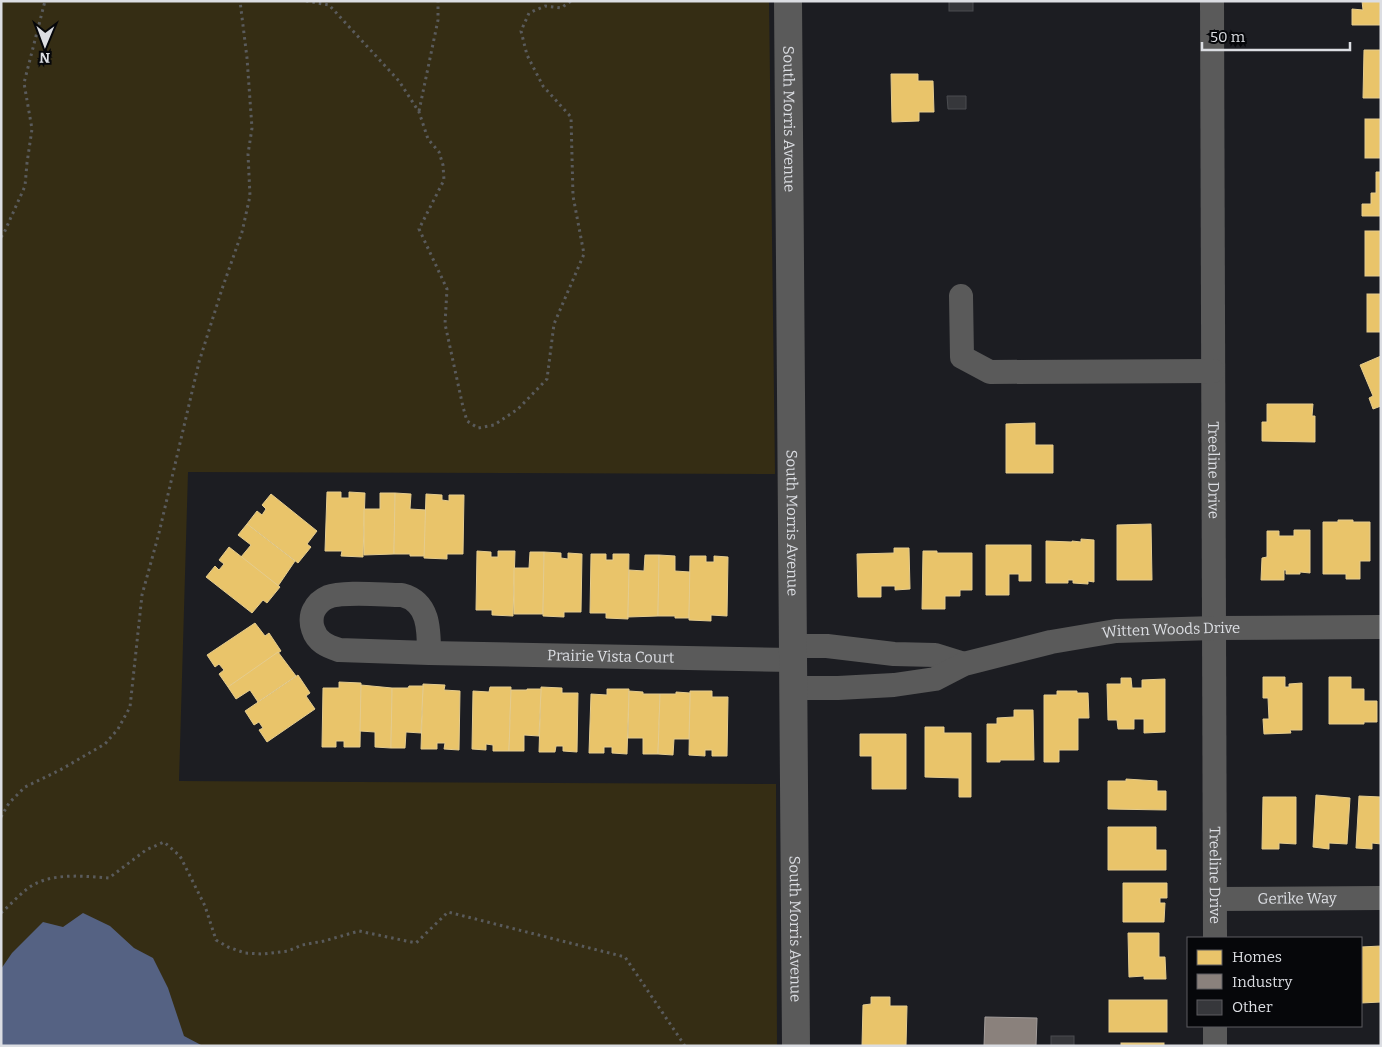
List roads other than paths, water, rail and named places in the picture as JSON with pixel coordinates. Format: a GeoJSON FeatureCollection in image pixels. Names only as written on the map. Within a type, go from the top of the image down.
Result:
{"type":"FeatureCollection","features":[{"type":"Feature","properties":{"kind":"street","name":"South Morris Avenue"},"geometry":{"type":"LineString","coordinates":[[788,1],[796,1046]]}},
{"type":"Feature","properties":{"kind":"street","name":"Treeline Drive"},"geometry":{"type":"LineString","coordinates":[[1212,1],[1215,937]]}},
{"type":"Feature","properties":{"kind":"street"},"geometry":{"type":"LineString","coordinates":[[961,296],[962,357],[990,372],[1213,371]]}},
{"type":"Feature","properties":{"kind":"street","name":"Prairie Vista Court"},"geometry":{"type":"LineString","coordinates":[[429,653],[429,634],[426,618],[421,607],[412,598],[402,595],[337,594],[318,603],[312,614],[312,628],[318,639],[326,646],[339,650],[429,653],[793,653]]}},
{"type":"Feature","properties":{"kind":"street","name":"Witten Woods Drive"},"geometry":{"type":"LineString","coordinates":[[794,688],[894,685],[935,679],[964,664],[1051,642],[1116,631],[1214,628],[1381,627]]}},
{"type":"Feature","properties":{"kind":"street"},"geometry":{"type":"LineString","coordinates":[[793,653],[827,646],[894,654],[935,655],[964,664]]}},
{"type":"Feature","properties":{"kind":"street","name":"Gerike Way"},"geometry":{"type":"LineString","coordinates":[[1215,899],[1381,898]]}},
{"type":"Feature","properties":{"kind":"street"},"geometry":{"type":"LineString","coordinates":[[1216,1027],[1216,1046]]}},
{"type":"Feature","properties":{"kind":"water"},"geometry":{"type":"Polygon","coordinates":[[[83,913],[110,926],[134,948],[153,958],[168,988],[184,1036],[203,1046],[1,1046],[1,969],[12,953],[43,922],[63,927],[83,913]]]}}]}
